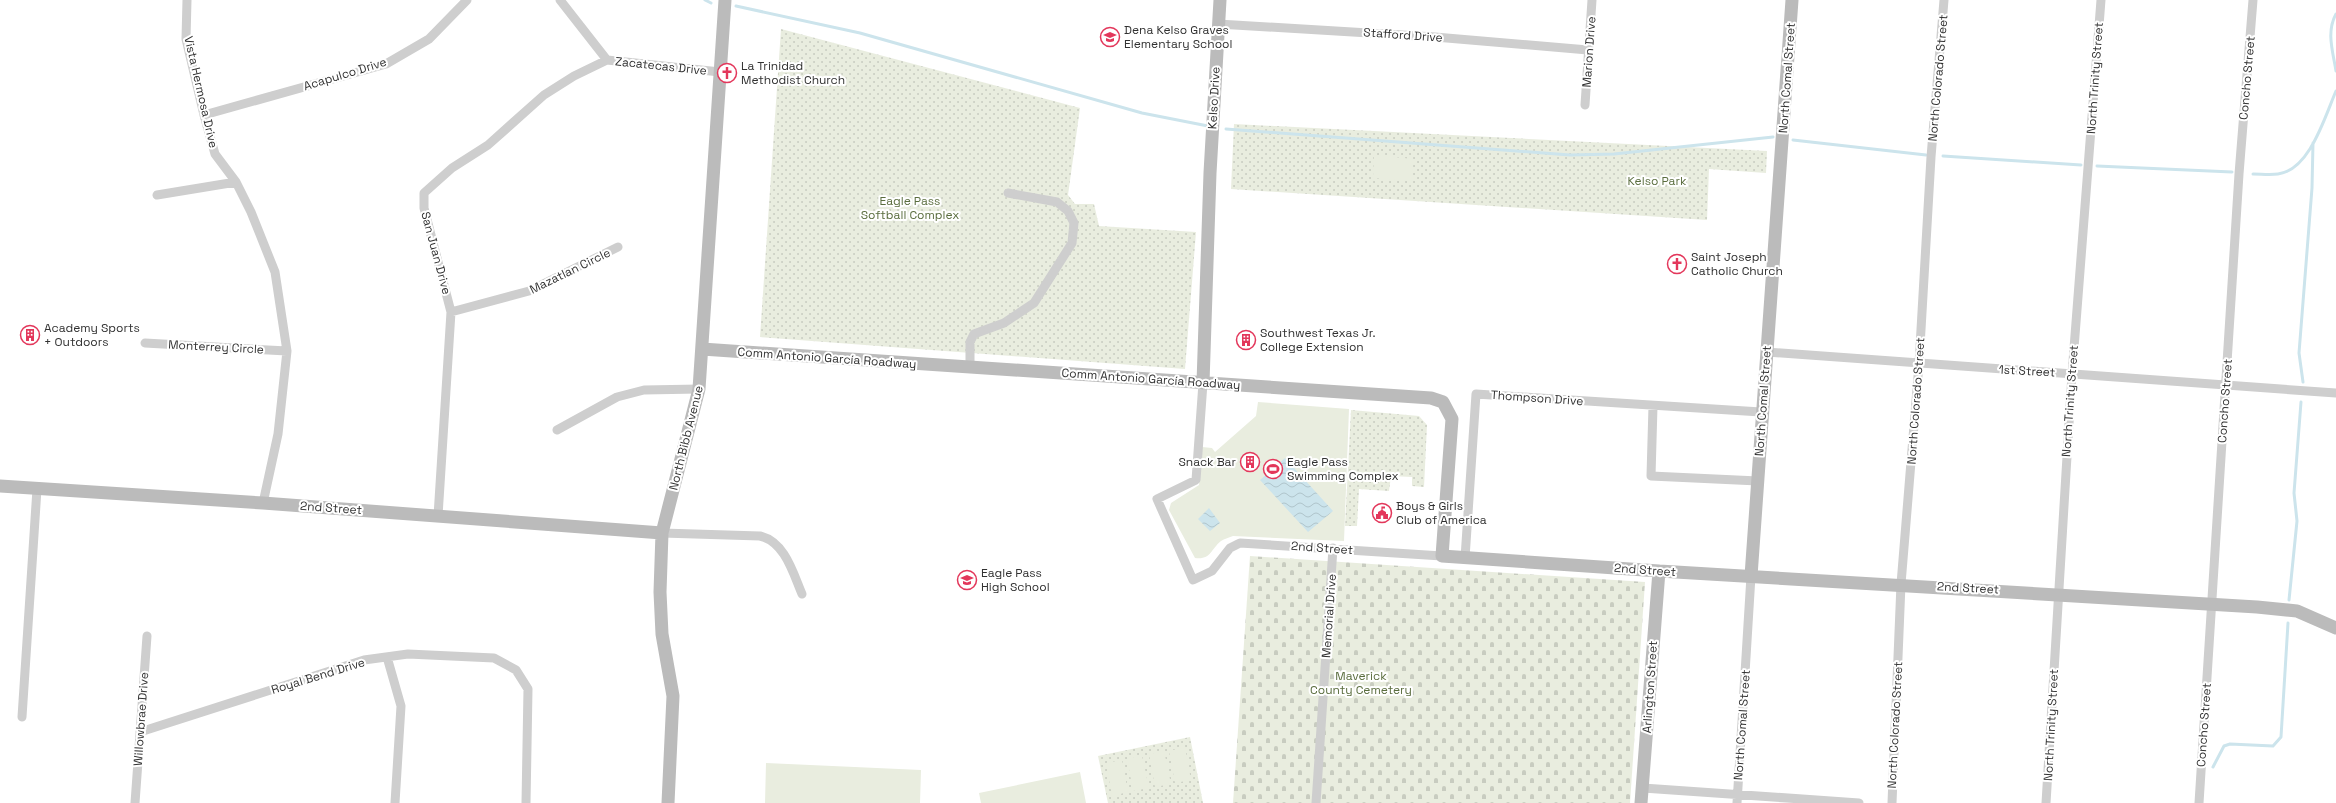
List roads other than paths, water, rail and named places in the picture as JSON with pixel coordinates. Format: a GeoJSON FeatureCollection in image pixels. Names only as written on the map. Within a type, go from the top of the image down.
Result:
{"type":"FeatureCollection","features":[{"type":"Feature","properties":{"kind":"street","name":"Vista Hermosa Drive"},"geometry":{"type":"LineString","coordinates":[[187,0],[186,39],[215,154],[236,182],[251,212],[275,272],[287,351],[278,434],[263,503]]}},
{"type":"Feature","properties":{"kind":"street","name":"Acapulco Drive"},"geometry":{"type":"LineString","coordinates":[[204,115],[386,64],[429,39],[467,0]]}},
{"type":"Feature","properties":{"kind":"street","name":"Zacatecas Drive"},"geometry":{"type":"LineString","coordinates":[[560,0],[607,60],[720,72]]}},
{"type":"Feature","properties":{"kind":"street","name":"North Bibb Avenue"},"geometry":{"type":"LineString","coordinates":[[668,803],[673,696],[662,634],[660,592],[662,533],[699,389],[725,0]]}},
{"type":"Feature","properties":{"kind":"street","name":"Kelso Drive"},"geometry":{"type":"LineString","coordinates":[[1203,383],[1210,173],[1220,0]]}},
{"type":"Feature","properties":{"kind":"street","name":"Marion Drive"},"geometry":{"type":"LineString","coordinates":[[1585,105],[1592,0]]}},
{"type":"Feature","properties":{"kind":"street","name":"North Comal Street"},"geometry":{"type":"LineString","coordinates":[[1737,799],[1758,480],[1761,412],[1767,352],[1792,0]]}},
{"type":"Feature","properties":{"kind":"street","name":"North Colorado Street"},"geometry":{"type":"LineString","coordinates":[[1892,803],[1901,584],[1919,364],[1931,156],[1944,0]]}},
{"type":"Feature","properties":{"kind":"street","name":"North Trinity Street"},"geometry":{"type":"LineString","coordinates":[[2046,803],[2072,374],[2101,0]]}},
{"type":"Feature","properties":{"kind":"street","name":"Concho Street"},"geometry":{"type":"LineString","coordinates":[[2199,803],[2227,385],[2239,174],[2253,0]]}},
{"type":"Feature","properties":{"kind":"street","name":"Stafford Drive"},"geometry":{"type":"LineString","coordinates":[[1218,24],[1435,37],[1588,50]]}},
{"type":"Feature","properties":{"kind":"street","name":"San Juan Drive"},"geometry":{"type":"LineString","coordinates":[[438,516],[451,312],[424,208],[424,193],[452,168],[488,145],[544,95],[574,76],[607,60]]}},
{"type":"Feature","properties":{"kind":"street"},"geometry":{"type":"LineString","coordinates":[[156,195],[236,182]]}},
{"type":"Feature","properties":{"kind":"street"},"geometry":{"type":"LineString","coordinates":[[970,367],[970,342],[974,334],[1004,323],[1034,303],[1072,243],[1074,222],[1068,211],[1057,202],[1008,193]]}},
{"type":"Feature","properties":{"kind":"street","name":"Mazatlan Circle"},"geometry":{"type":"LineString","coordinates":[[451,312],[529,291],[618,247]]}},
{"type":"Feature","properties":{"kind":"street","name":"Monterrey Circle"},"geometry":{"type":"LineString","coordinates":[[146,343],[287,351]]}},
{"type":"Feature","properties":{"kind":"street","name":"Comm Antonio García Roadway"},"geometry":{"type":"LineString","coordinates":[[702,349],[1431,398],[1443,402],[1452,420],[1442,556]]}},
{"type":"Feature","properties":{"kind":"street","name":"1st Street"},"geometry":{"type":"LineString","coordinates":[[1767,352],[2336,393]]}},
{"type":"Feature","properties":{"kind":"street","name":"2nd Street"},"geometry":{"type":"LineString","coordinates":[[1203,383],[1196,480],[1157,499],[1193,580],[1212,570],[1230,548],[1240,543],[1333,548],[1658,571],[1901,584],[2212,604],[2297,611],[2336,628]]}},
{"type":"Feature","properties":{"kind":"street"},"geometry":{"type":"LineString","coordinates":[[557,430],[617,397],[644,390],[699,389]]}},
{"type":"Feature","properties":{"kind":"street","name":"Thompson Drive"},"geometry":{"type":"LineString","coordinates":[[1465,558],[1476,394],[1761,412]]}},
{"type":"Feature","properties":{"kind":"street"},"geometry":{"type":"LineString","coordinates":[[1653,406],[1651,476],[1758,480]]}},
{"type":"Feature","properties":{"kind":"street","name":"2nd Street"},"geometry":{"type":"LineString","coordinates":[[0,486],[263,503],[662,533]]}},
{"type":"Feature","properties":{"kind":"street"},"geometry":{"type":"LineString","coordinates":[[22,717],[37,489]]}},
{"type":"Feature","properties":{"kind":"street"},"geometry":{"type":"LineString","coordinates":[[662,533],[760,536],[773,540],[780,549],[802,594]]}},
{"type":"Feature","properties":{"kind":"street","name":"Memorial Drive"},"geometry":{"type":"LineString","coordinates":[[1316,803],[1333,548]]}},
{"type":"Feature","properties":{"kind":"street","name":"Arlington Street"},"geometry":{"type":"LineString","coordinates":[[1642,803],[1658,571]]}},
{"type":"Feature","properties":{"kind":"street","name":"Willowbrae Drive"},"geometry":{"type":"LineString","coordinates":[[135,803],[147,636]]}},
{"type":"Feature","properties":{"kind":"street","name":"Royal Bend Drive"},"geometry":{"type":"LineString","coordinates":[[140,732],[364,660],[408,654],[494,658],[516,670],[528,689],[526,803]]}},
{"type":"Feature","properties":{"kind":"street"},"geometry":{"type":"LineString","coordinates":[[387,657],[401,706],[395,803]]}},
{"type":"Feature","properties":{"kind":"street"},"geometry":{"type":"LineString","coordinates":[[1642,788],[1737,799],[1859,803]]}},
{"type":"Feature","properties":{"kind":"water"},"geometry":{"type":"Polygon","coordinates":[[[1285,458],[1333,511],[1308,532],[1260,480],[1285,458]]]}},
{"type":"Feature","properties":{"kind":"water"},"geometry":{"type":"Polygon","coordinates":[[[1209,508],[1220,523],[1210,531],[1198,519],[1209,508]]]}},
{"type":"Feature","properties":{"kind":"waterway"},"geometry":{"type":"LineString","coordinates":[[705,0],[711,3]]}},
{"type":"Feature","properties":{"kind":"waterway"},"geometry":{"type":"LineString","coordinates":[[736,6],[860,33],[1142,113],[1208,126]]}},
{"type":"Feature","properties":{"kind":"waterway"},"geometry":{"type":"LineString","coordinates":[[2336,14],[2331,28],[2331,42],[2336,71]]}},
{"type":"Feature","properties":{"kind":"waterway"},"geometry":{"type":"LineString","coordinates":[[2253,174],[2278,174],[2289,170],[2299,163],[2308,153],[2315,140],[2336,91]]}},
{"type":"Feature","properties":{"kind":"waterway"},"geometry":{"type":"LineString","coordinates":[[1226,129],[1570,155],[1614,154],[1773,137]]}},
{"type":"Feature","properties":{"kind":"waterway"},"geometry":{"type":"LineString","coordinates":[[1793,140],[1926,155]]}},
{"type":"Feature","properties":{"kind":"waterway"},"geometry":{"type":"LineString","coordinates":[[2303,382],[2299,353],[2312,188],[2313,143]]}},
{"type":"Feature","properties":{"kind":"waterway"},"geometry":{"type":"LineString","coordinates":[[1943,156],[2081,165]]}},
{"type":"Feature","properties":{"kind":"waterway"},"geometry":{"type":"LineString","coordinates":[[2097,166],[2232,172]]}},
{"type":"Feature","properties":{"kind":"waterway"},"geometry":{"type":"LineString","coordinates":[[2289,600],[2297,521],[2294,493],[2301,402]]}},
{"type":"Feature","properties":{"kind":"waterway"},"geometry":{"type":"LineString","coordinates":[[2213,767],[2224,746],[2230,744],[2273,746],[2281,737],[2288,623]]}},
{"type":"Feature","properties":{"kind":"place","name":"Dena Kelso Graves Elementary School"},"geometry":{"type":"Point","coordinates":[1110,37]}},
{"type":"Feature","properties":{"kind":"place","name":"La Trinidad Methodist Church"},"geometry":{"type":"Point","coordinates":[727,73]}},
{"type":"Feature","properties":{"kind":"place","name":"Saint Joseph Catholic Church"},"geometry":{"type":"Point","coordinates":[1677,264]}},
{"type":"Feature","properties":{"kind":"place","name":"Academy Sports + Outdoors"},"geometry":{"type":"Point","coordinates":[30,335]}},
{"type":"Feature","properties":{"kind":"place","name":"Southwest Texas Jr. College Extension"},"geometry":{"type":"Point","coordinates":[1246,340]}},
{"type":"Feature","properties":{"kind":"place","name":"Snack Bar"},"geometry":{"type":"Point","coordinates":[1250,462]}},
{"type":"Feature","properties":{"kind":"place","name":"Eagle Pass Swimming Complex"},"geometry":{"type":"Point","coordinates":[1273,469]}},
{"type":"Feature","properties":{"kind":"place","name":"Boys & Girls Club of America"},"geometry":{"type":"Point","coordinates":[1382,513]}},
{"type":"Feature","properties":{"kind":"place","name":"Eagle Pass High School"},"geometry":{"type":"Point","coordinates":[967,580]}},
{"type":"Feature","properties":{"kind":"park label","name":"Kelso Park"},"geometry":{"type":"Point","coordinates":[1657,181]}},
{"type":"Feature","properties":{"kind":"park label","name":"Eagle Pass Softball Complex"},"geometry":{"type":"Point","coordinates":[910,208]}},
{"type":"Feature","properties":{"kind":"park label","name":"Maverick County Cemetery"},"geometry":{"type":"Point","coordinates":[1361,683]}}]}
